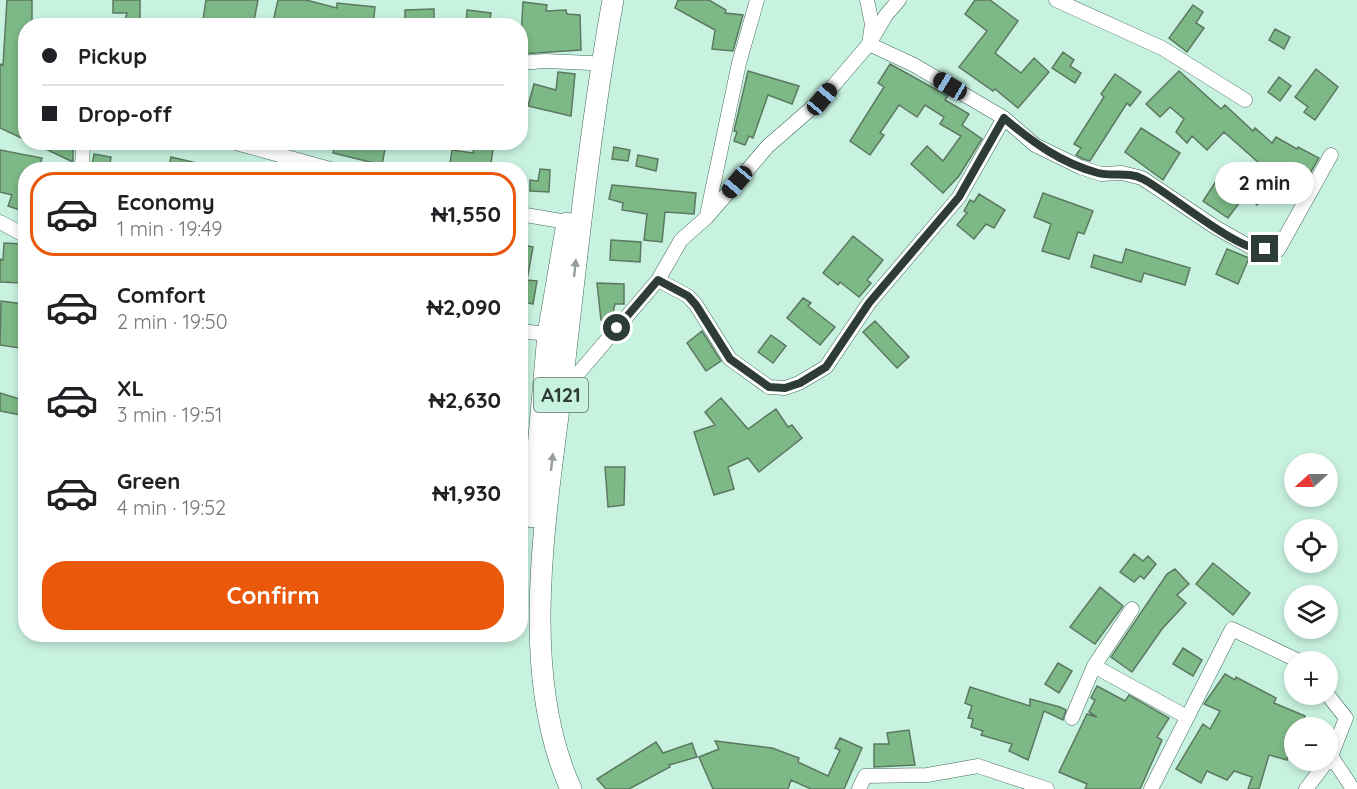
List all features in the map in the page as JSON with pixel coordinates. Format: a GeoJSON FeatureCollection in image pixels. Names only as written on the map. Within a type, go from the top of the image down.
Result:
{"type":"FeatureCollection","features":[{"type":"Feature","properties":{"kind":"main road","name":"A121"},"geometry":{"type":"LineString","coordinates":[[556,789],[538,737],[531,661],[532,522],[548,334],[567,222],[599,0]]}},
{"type":"Feature","properties":{"kind":"main road","name":"A121"},"geometry":{"type":"LineString","coordinates":[[571,789],[554,740],[542,676],[542,576],[548,497],[586,171],[614,0]]}},
{"type":"Feature","properties":{"kind":"street"},"geometry":{"type":"LineString","coordinates":[[706,218],[739,63],[757,0]]}},
{"type":"Feature","properties":{"kind":"street"},"geometry":{"type":"LineString","coordinates":[[867,0],[872,24],[869,44]]}},
{"type":"Feature","properties":{"kind":"street"},"geometry":{"type":"LineString","coordinates":[[562,381],[576,376],[658,280],[681,240],[706,218],[768,146],[822,99],[869,44],[886,15],[899,0]]}},
{"type":"Feature","properties":{"kind":"street"},"geometry":{"type":"LineString","coordinates":[[1056,0],[1162,48],[1245,100]]}},
{"type":"Feature","properties":{"kind":"street"},"geometry":{"type":"LineString","coordinates":[[869,44],[914,65],[1004,118],[1035,144],[1080,167],[1101,174],[1122,173],[1142,178],[1215,227],[1259,250],[1278,250],[1331,154]]}},
{"type":"Feature","properties":{"kind":"street"},"geometry":{"type":"LineString","coordinates":[[528,62],[591,63]]}},
{"type":"Feature","properties":{"kind":"street"},"geometry":{"type":"LineString","coordinates":[[658,280],[688,296],[724,351],[740,366],[769,387],[785,388],[800,383],[826,367],[869,303],[959,197],[1004,118]]}},
{"type":"Feature","properties":{"kind":"street"},"geometry":{"type":"LineString","coordinates":[[261,150],[305,162]]}},
{"type":"Feature","properties":{"kind":"street"},"geometry":{"type":"LineString","coordinates":[[528,215],[567,222]]}},
{"type":"Feature","properties":{"kind":"street"},"geometry":{"type":"LineString","coordinates":[[0,222],[18,232]]}},
{"type":"Feature","properties":{"kind":"street"},"geometry":{"type":"LineString","coordinates":[[528,331],[548,334]]}},
{"type":"Feature","properties":{"kind":"street"},"geometry":{"type":"LineString","coordinates":[[1072,718],[1094,666],[1131,609]]}},
{"type":"Feature","properties":{"kind":"street"},"geometry":{"type":"LineString","coordinates":[[1151,789],[1232,629],[1284,654]]}},
{"type":"Feature","properties":{"kind":"street"},"geometry":{"type":"LineString","coordinates":[[1094,666],[1187,717]]}},
{"type":"Feature","properties":{"kind":"street"},"geometry":{"type":"LineString","coordinates":[[1336,705],[1346,718],[1338,737]]}},
{"type":"Feature","properties":{"kind":"street"},"geometry":{"type":"LineString","coordinates":[[859,789],[865,776],[927,775],[978,766],[1047,789]]}},
{"type":"Feature","properties":{"kind":"street"},"geometry":{"type":"LineString","coordinates":[[1338,767],[1353,789]]}},
{"type":"Feature","properties":{"kind":"street"},"geometry":{"type":"LineString","coordinates":[[1306,789],[1319,771]]}},
{"type":"Feature","properties":{"kind":"building"},"geometry":{"type":"Polygon","coordinates":[[[7,0],[32,0],[32,18],[18,18],[18,136],[0,128],[0,64],[3,65],[7,0]]]}},
{"type":"Feature","properties":{"kind":"building"},"geometry":{"type":"Polygon","coordinates":[[[113,0],[140,0],[140,18],[125,18],[127,13],[113,13],[113,0]]]}},
{"type":"Feature","properties":{"kind":"building"},"geometry":{"type":"Polygon","coordinates":[[[206,0],[258,0],[255,18],[203,18],[206,0]]]}},
{"type":"Feature","properties":{"kind":"building"},"geometry":{"type":"Polygon","coordinates":[[[278,0],[306,0],[337,8],[337,3],[375,7],[374,18],[274,18],[278,0]]]}},
{"type":"Feature","properties":{"kind":"building"},"geometry":{"type":"Polygon","coordinates":[[[678,0],[709,0],[726,10],[725,13],[743,15],[733,51],[712,49],[715,30],[675,8],[678,0]]]}},
{"type":"Feature","properties":{"kind":"building"},"geometry":{"type":"Polygon","coordinates":[[[975,0],[990,0],[1018,21],[995,53],[1021,73],[1034,58],[1049,72],[1018,108],[995,89],[993,91],[959,67],[987,31],[965,14],[975,0]]]}},
{"type":"Feature","properties":{"kind":"building"},"geometry":{"type":"Polygon","coordinates":[[[523,2],[547,5],[546,11],[566,10],[567,14],[580,15],[581,50],[528,53],[528,18],[522,18],[523,2]]]}},
{"type":"Feature","properties":{"kind":"building"},"geometry":{"type":"Polygon","coordinates":[[[1193,5],[1203,12],[1196,23],[1204,28],[1187,52],[1169,38],[1193,5]]]}},
{"type":"Feature","properties":{"kind":"building"},"geometry":{"type":"Polygon","coordinates":[[[434,9],[434,18],[405,18],[405,10],[434,9]]]}},
{"type":"Feature","properties":{"kind":"building"},"geometry":{"type":"Polygon","coordinates":[[[467,10],[491,13],[490,18],[466,18],[467,10]]]}},
{"type":"Feature","properties":{"kind":"building"},"geometry":{"type":"Polygon","coordinates":[[[1275,29],[1290,37],[1284,49],[1269,40],[1275,29]]]}},
{"type":"Feature","properties":{"kind":"building"},"geometry":{"type":"Polygon","coordinates":[[[1063,52],[1074,60],[1070,66],[1081,73],[1075,83],[1052,68],[1063,52]]]}},
{"type":"Feature","properties":{"kind":"building"},"geometry":{"type":"Polygon","coordinates":[[[890,64],[948,96],[945,100],[969,114],[962,125],[982,139],[959,176],[943,193],[911,164],[927,146],[943,161],[961,136],[940,124],[944,117],[925,105],[917,117],[899,105],[880,133],[884,135],[870,155],[850,141],[884,87],[878,83],[890,64]]]}},
{"type":"Feature","properties":{"kind":"building"},"geometry":{"type":"Polygon","coordinates":[[[1316,69],[1338,87],[1315,120],[1304,112],[1308,107],[1295,97],[1316,69]]]}},
{"type":"Feature","properties":{"kind":"building"},"geometry":{"type":"Polygon","coordinates":[[[748,71],[799,86],[792,104],[768,95],[753,138],[749,136],[745,145],[734,141],[737,132],[734,131],[748,71]]]}},
{"type":"Feature","properties":{"kind":"building"},"geometry":{"type":"Polygon","coordinates":[[[1179,71],[1221,109],[1225,105],[1253,131],[1255,128],[1272,143],[1276,137],[1319,158],[1295,199],[1273,186],[1257,205],[1245,195],[1228,218],[1203,201],[1222,172],[1227,176],[1230,172],[1247,185],[1260,164],[1224,132],[1207,150],[1192,136],[1187,143],[1176,132],[1184,119],[1170,107],[1160,117],[1146,104],[1179,71]]]}},
{"type":"Feature","properties":{"kind":"building"},"geometry":{"type":"Polygon","coordinates":[[[558,72],[575,74],[571,116],[528,106],[534,84],[556,90],[558,72]]]}},
{"type":"Feature","properties":{"kind":"building"},"geometry":{"type":"Polygon","coordinates":[[[1115,74],[1141,92],[1130,106],[1127,103],[1090,161],[1083,159],[1076,155],[1081,148],[1074,144],[1104,97],[1101,94],[1115,74]]]}},
{"type":"Feature","properties":{"kind":"building"},"geometry":{"type":"Polygon","coordinates":[[[1279,77],[1291,86],[1280,101],[1268,92],[1279,77]]]}},
{"type":"Feature","properties":{"kind":"building"},"geometry":{"type":"Polygon","coordinates":[[[1141,128],[1180,153],[1163,180],[1125,152],[1141,128]]]}},
{"type":"Feature","properties":{"kind":"building"},"geometry":{"type":"Polygon","coordinates":[[[614,147],[630,150],[628,161],[612,159],[614,147]]]}},
{"type":"Feature","properties":{"kind":"building"},"geometry":{"type":"Polygon","coordinates":[[[0,150],[42,158],[41,162],[18,162],[18,209],[8,206],[12,195],[0,192],[0,150]]]}},
{"type":"Feature","properties":{"kind":"building"},"geometry":{"type":"Polygon","coordinates":[[[48,150],[73,150],[73,162],[48,150]]]}},
{"type":"Feature","properties":{"kind":"building"},"geometry":{"type":"Polygon","coordinates":[[[334,150],[385,150],[383,162],[370,162],[333,153],[334,150]]]}},
{"type":"Feature","properties":{"kind":"building"},"geometry":{"type":"Polygon","coordinates":[[[452,150],[473,153],[474,150],[493,150],[491,162],[450,162],[452,150]]]}},
{"type":"Feature","properties":{"kind":"building"},"geometry":{"type":"Polygon","coordinates":[[[94,154],[111,157],[110,162],[92,162],[94,154]]]}},
{"type":"Feature","properties":{"kind":"building"},"geometry":{"type":"Polygon","coordinates":[[[638,155],[658,159],[656,171],[636,166],[638,155]]]}},
{"type":"Feature","properties":{"kind":"building"},"geometry":{"type":"Polygon","coordinates":[[[171,157],[193,162],[170,162],[171,157]]]}},
{"type":"Feature","properties":{"kind":"building"},"geometry":{"type":"Polygon","coordinates":[[[540,169],[550,170],[549,192],[530,191],[530,180],[538,181],[540,169]]]}},
{"type":"Feature","properties":{"kind":"building"},"geometry":{"type":"Polygon","coordinates":[[[612,185],[696,193],[694,214],[665,212],[662,242],[644,240],[647,214],[622,210],[623,203],[609,199],[612,185]]]}},
{"type":"Feature","properties":{"kind":"building"},"geometry":{"type":"Polygon","coordinates":[[[1043,193],[1093,211],[1084,234],[1078,232],[1069,259],[1042,251],[1051,224],[1034,217],[1043,193]]]}},
{"type":"Feature","properties":{"kind":"building"},"geometry":{"type":"Polygon","coordinates":[[[979,194],[1005,210],[994,228],[986,224],[974,239],[957,225],[967,213],[964,211],[970,200],[974,202],[979,194]]]}},
{"type":"Feature","properties":{"kind":"building"},"geometry":{"type":"Polygon","coordinates":[[[853,236],[883,260],[867,280],[871,283],[859,297],[840,282],[838,285],[823,273],[853,236]]]}},
{"type":"Feature","properties":{"kind":"building"},"geometry":{"type":"Polygon","coordinates":[[[611,240],[641,242],[640,262],[610,260],[611,240]]]}},
{"type":"Feature","properties":{"kind":"building"},"geometry":{"type":"Polygon","coordinates":[[[4,243],[18,244],[18,283],[0,282],[0,259],[3,260],[4,243]]]}},
{"type":"Feature","properties":{"kind":"building"},"geometry":{"type":"Polygon","coordinates":[[[528,246],[533,247],[528,274],[528,246]]]}},
{"type":"Feature","properties":{"kind":"building"},"geometry":{"type":"Polygon","coordinates":[[[1126,249],[1190,268],[1185,285],[1144,273],[1141,282],[1091,267],[1094,255],[1122,263],[1126,249]]]}},
{"type":"Feature","properties":{"kind":"building"},"geometry":{"type":"Polygon","coordinates":[[[1227,249],[1249,258],[1238,284],[1216,274],[1227,249]]]}},
{"type":"Feature","properties":{"kind":"building"},"geometry":{"type":"Polygon","coordinates":[[[528,280],[537,281],[533,304],[528,303],[528,280]]]}},
{"type":"Feature","properties":{"kind":"building"},"geometry":{"type":"Polygon","coordinates":[[[597,283],[624,284],[624,304],[615,304],[611,321],[601,320],[597,283]]]}},
{"type":"Feature","properties":{"kind":"building"},"geometry":{"type":"Polygon","coordinates":[[[803,298],[811,303],[808,306],[835,327],[820,345],[787,318],[803,298]]]}},
{"type":"Feature","properties":{"kind":"building"},"geometry":{"type":"Polygon","coordinates":[[[1,301],[18,303],[18,348],[0,345],[1,301]]]}},
{"type":"Feature","properties":{"kind":"building"},"geometry":{"type":"Polygon","coordinates":[[[875,321],[909,357],[897,368],[863,332],[875,321]]]}},
{"type":"Feature","properties":{"kind":"building"},"geometry":{"type":"Polygon","coordinates":[[[702,331],[721,361],[706,371],[687,343],[702,331]]]}},
{"type":"Feature","properties":{"kind":"building"},"geometry":{"type":"Polygon","coordinates":[[[771,335],[786,346],[773,363],[758,352],[771,335]]]}},
{"type":"Feature","properties":{"kind":"building"},"geometry":{"type":"Polygon","coordinates":[[[0,393],[18,399],[18,414],[0,411],[0,393]]]}},
{"type":"Feature","properties":{"kind":"building"},"geometry":{"type":"Polygon","coordinates":[[[721,398],[748,429],[776,409],[788,427],[792,425],[802,438],[759,472],[748,458],[728,467],[734,489],[714,495],[694,432],[715,425],[705,412],[721,398]]]}},
{"type":"Feature","properties":{"kind":"building"},"geometry":{"type":"Polygon","coordinates":[[[605,467],[625,467],[624,505],[608,507],[605,467]]]}},
{"type":"Feature","properties":{"kind":"building"},"geometry":{"type":"Polygon","coordinates":[[[1134,554],[1143,561],[1148,556],[1156,564],[1144,579],[1140,576],[1134,582],[1120,572],[1134,554]]]}},
{"type":"Feature","properties":{"kind":"building"},"geometry":{"type":"Polygon","coordinates":[[[1213,563],[1250,593],[1233,615],[1196,584],[1213,563]]]}},
{"type":"Feature","properties":{"kind":"building"},"geometry":{"type":"Polygon","coordinates":[[[1175,569],[1189,584],[1177,595],[1186,603],[1162,629],[1132,672],[1111,657],[1167,574],[1175,569]]]}},
{"type":"Feature","properties":{"kind":"building"},"geometry":{"type":"Polygon","coordinates":[[[1100,587],[1123,606],[1095,644],[1070,627],[1100,587]]]}},
{"type":"Feature","properties":{"kind":"building"},"geometry":{"type":"Polygon","coordinates":[[[1183,648],[1202,660],[1193,676],[1173,664],[1183,648]]]}},
{"type":"Feature","properties":{"kind":"building"},"geometry":{"type":"Polygon","coordinates":[[[1058,663],[1072,671],[1059,693],[1045,684],[1058,663]]]}},
{"type":"Feature","properties":{"kind":"building"},"geometry":{"type":"Polygon","coordinates":[[[1225,674],[1235,680],[1236,677],[1276,698],[1274,703],[1305,716],[1284,717],[1284,759],[1269,755],[1259,789],[1248,789],[1252,777],[1234,771],[1227,780],[1207,771],[1201,783],[1176,769],[1203,724],[1210,729],[1220,711],[1204,704],[1225,674]]]}},
{"type":"Feature","properties":{"kind":"building"},"geometry":{"type":"Polygon","coordinates":[[[1097,686],[1125,701],[1129,695],[1169,718],[1157,737],[1162,740],[1140,789],[1085,789],[1087,784],[1059,772],[1087,714],[1097,717],[1089,712],[1095,700],[1091,698],[1097,686]]]}},
{"type":"Feature","properties":{"kind":"building"},"geometry":{"type":"Polygon","coordinates":[[[970,687],[1030,706],[1030,699],[1066,710],[1063,720],[1044,711],[1028,760],[1009,751],[1012,744],[981,735],[983,731],[971,727],[973,719],[968,718],[972,706],[965,703],[970,687]]]}},
{"type":"Feature","properties":{"kind":"building"},"geometry":{"type":"Polygon","coordinates":[[[909,730],[915,765],[874,767],[874,744],[889,744],[887,733],[909,730]]]}},
{"type":"Feature","properties":{"kind":"building"},"geometry":{"type":"Polygon","coordinates":[[[840,738],[862,748],[844,789],[811,789],[791,780],[788,789],[713,789],[699,757],[719,749],[715,741],[772,748],[799,758],[798,762],[828,776],[840,750],[835,748],[840,738]]]}},
{"type":"Feature","properties":{"kind":"building"},"geometry":{"type":"Polygon","coordinates":[[[656,742],[663,753],[692,743],[697,757],[669,765],[670,767],[629,789],[606,789],[597,779],[656,742]]]}},
{"type":"Feature","properties":{"kind":"route"},"geometry":{"type":"LineString","coordinates":[[617,328],[658,280],[688,296],[730,359],[769,387],[785,388],[800,383],[826,367],[869,303],[959,197],[1004,118],[1035,144],[1080,167],[1101,174],[1122,173],[1142,178],[1215,227],[1252,248],[1265,249]]}}]}
